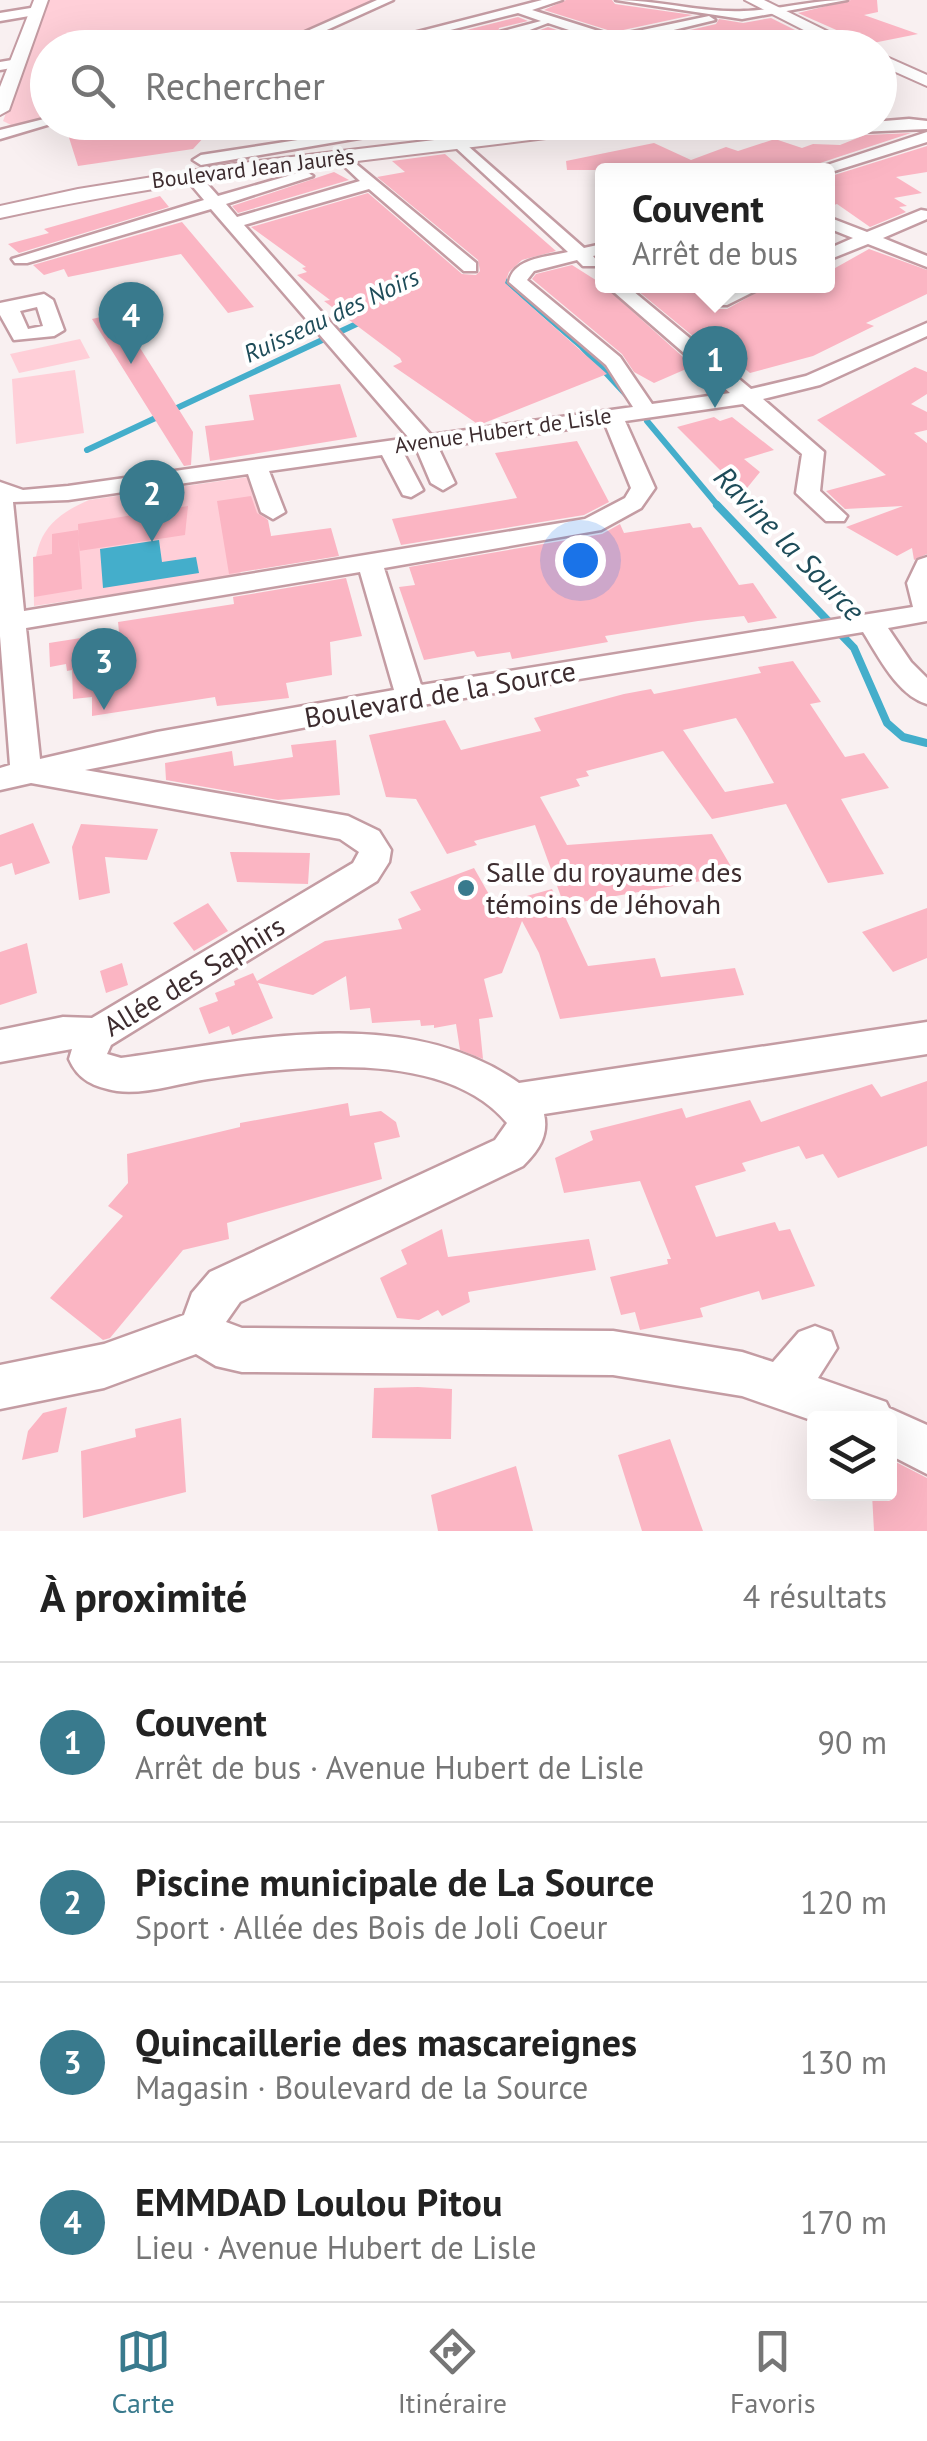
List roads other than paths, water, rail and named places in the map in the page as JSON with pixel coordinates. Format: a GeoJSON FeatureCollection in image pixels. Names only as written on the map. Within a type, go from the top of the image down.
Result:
{"type":"FeatureCollection","features":[{"type":"Feature","properties":{"kind":"main road"},"geometry":{"type":"LineString","coordinates":[[752,0],[816,30]]}},
{"type":"Feature","properties":{"kind":"main road"},"geometry":{"type":"LineString","coordinates":[[0,110],[9,64],[31,18]]}},
{"type":"Feature","properties":{"kind":"main road"},"geometry":{"type":"LineString","coordinates":[[897,67],[925,75]]}},
{"type":"Feature","properties":{"kind":"main road"},"geometry":{"type":"LineString","coordinates":[[897,70],[901,69]]}},
{"type":"Feature","properties":{"kind":"main road"},"geometry":{"type":"LineString","coordinates":[[897,80],[925,75]]}},
{"type":"Feature","properties":{"kind":"main road","name":"Boulevard Jean Jaurès"},"geometry":{"type":"LineString","coordinates":[[23,185],[200,160],[398,140]]}},
{"type":"Feature","properties":{"kind":"main road","name":"Boulevard Jean Jaurès"},"geometry":{"type":"LineString","coordinates":[[0,212],[108,186],[184,174],[477,140]]}},
{"type":"Feature","properties":{"kind":"street"},"geometry":{"type":"LineString","coordinates":[[7,0],[0,15],[31,18]]}},
{"type":"Feature","properties":{"kind":"street"},"geometry":{"type":"LineString","coordinates":[[317,30],[387,0]]}},
{"type":"Feature","properties":{"kind":"street"},"geometry":{"type":"LineString","coordinates":[[441,30],[556,0]]}},
{"type":"Feature","properties":{"kind":"street"},"geometry":{"type":"LineString","coordinates":[[622,0],[731,14],[777,12],[841,0]]}},
{"type":"Feature","properties":{"kind":"street"},"geometry":{"type":"LineString","coordinates":[[518,9],[583,30]]}},
{"type":"Feature","properties":{"kind":"street"},"geometry":{"type":"LineString","coordinates":[[659,30],[731,14]]}},
{"type":"Feature","properties":{"kind":"street"},"geometry":{"type":"LineString","coordinates":[[351,30],[380,17]]}},
{"type":"Feature","properties":{"kind":"street"},"geometry":{"type":"LineString","coordinates":[[340,20],[356,26]]}},
{"type":"Feature","properties":{"kind":"street"},"geometry":{"type":"LineString","coordinates":[[523,30],[556,21]]}},
{"type":"Feature","properties":{"kind":"street"},"geometry":{"type":"LineString","coordinates":[[380,30],[402,25]]}},
{"type":"Feature","properties":{"kind":"street"},"geometry":{"type":"LineString","coordinates":[[897,124],[927,125]]}},
{"type":"Feature","properties":{"kind":"street"},"geometry":{"type":"LineString","coordinates":[[0,134],[30,127]]}},
{"type":"Feature","properties":{"kind":"street"},"geometry":{"type":"LineString","coordinates":[[835,165],[927,137]]}},
{"type":"Feature","properties":{"kind":"street"},"geometry":{"type":"LineString","coordinates":[[200,160],[329,140]]}},
{"type":"Feature","properties":{"kind":"street"},"geometry":{"type":"LineString","coordinates":[[460,144],[595,268]]}},
{"type":"Feature","properties":{"kind":"street"},"geometry":{"type":"LineString","coordinates":[[835,176],[927,146]]}},
{"type":"Feature","properties":{"kind":"street"},"geometry":{"type":"LineString","coordinates":[[349,162],[470,267]]}},
{"type":"Feature","properties":{"kind":"street"},"geometry":{"type":"LineString","coordinates":[[21,258],[306,176]]}},
{"type":"Feature","properties":{"kind":"street"},"geometry":{"type":"LineString","coordinates":[[196,181],[424,441],[443,483]]}},
{"type":"Feature","properties":{"kind":"street"},"geometry":{"type":"LineString","coordinates":[[234,223],[371,183]]}},
{"type":"Feature","properties":{"kind":"street"},"geometry":{"type":"LineString","coordinates":[[835,252],[920,215]]}},
{"type":"Feature","properties":{"kind":"street"},"geometry":{"type":"LineString","coordinates":[[835,225],[927,262]]}},
{"type":"Feature","properties":{"kind":"street"},"geometry":{"type":"LineString","coordinates":[[595,250],[577,251],[528,267],[518,274],[518,282],[614,361],[646,410]]}},
{"type":"Feature","properties":{"kind":"street"},"geometry":{"type":"LineString","coordinates":[[624,293],[812,452],[808,493],[835,516]]}},
{"type":"Feature","properties":{"kind":"street"},"geometry":{"type":"LineString","coordinates":[[720,301],[739,293]]}},
{"type":"Feature","properties":{"kind":"street","name":"Avenue Hubert de Lisle"},"geometry":{"type":"LineString","coordinates":[[7,509],[21,497],[746,396],[812,381],[926,331]]}},
{"type":"Feature","properties":{"kind":"street"},"geometry":{"type":"LineString","coordinates":[[12,622],[592,525],[633,503],[643,488],[612,415]]}},
{"type":"Feature","properties":{"kind":"street"},"geometry":{"type":"LineString","coordinates":[[388,446],[410,490]]}},
{"type":"Feature","properties":{"kind":"street"},"geometry":{"type":"LineString","coordinates":[[256,466],[273,512]]}},
{"type":"Feature","properties":{"kind":"street","name":"Avenue Hubert de Lisle"},"geometry":{"type":"LineString","coordinates":[[7,509],[68,493]]}},
{"type":"Feature","properties":{"kind":"street"},"geometry":{"type":"LineString","coordinates":[[7,509],[3,570],[12,622],[13,775]]}},
{"type":"Feature","properties":{"kind":"street"},"geometry":{"type":"LineString","coordinates":[[370,564],[410,697]]}},
{"type":"Feature","properties":{"kind":"street"},"geometry":{"type":"LineString","coordinates":[[927,566],[920,583],[927,611]]}},
{"type":"Feature","properties":{"kind":"street","name":"Boulevard de la Source"},"geometry":{"type":"LineString","coordinates":[[13,775],[157,743],[410,697],[927,611]]}},
{"type":"Feature","properties":{"kind":"street"},"geometry":{"type":"LineString","coordinates":[[862,624],[927,694]]}},
{"type":"Feature","properties":{"kind":"street","name":"Allée des Saphirs"},"geometry":{"type":"LineString","coordinates":[[13,775],[348,828],[368,840],[374,850],[373,862],[365,872],[97,1034],[87,1059],[99,1070],[122,1076],[336,1048],[395,1051],[450,1067],[497,1088],[516,1102]]}},
{"type":"Feature","properties":{"kind":"street"},"geometry":{"type":"LineString","coordinates":[[0,1046],[62,1032],[97,1034]]}},
{"type":"Feature","properties":{"kind":"street"},"geometry":{"type":"LineString","coordinates":[[203,1329],[207,1308],[226,1287],[509,1153],[524,1138],[528,1119],[516,1102],[927,1038]]}},
{"type":"Feature","properties":{"kind":"street"},"geometry":{"type":"LineString","coordinates":[[0,1387],[59,1380],[141,1357],[203,1329]]}},
{"type":"Feature","properties":{"kind":"street"},"geometry":{"type":"LineString","coordinates":[[203,1329],[216,1344],[242,1350],[612,1352],[742,1374],[849,1411]]}},
{"type":"Feature","properties":{"kind":"street"},"geometry":{"type":"LineString","coordinates":[[781,1388],[815,1348]]}},
{"type":"Feature","properties":{"kind":"street"},"geometry":{"type":"LineString","coordinates":[[897,1434],[927,1451]]}},
{"type":"Feature","properties":{"kind":"water"},"geometry":{"type":"Polygon","coordinates":[[[159,540],[162,562],[196,557],[199,573],[103,588],[100,549],[159,540]]]}},
{"type":"Feature","properties":{"kind":"waterway","name":"Ruisseau des Noirs"},"geometry":{"type":"LineString","coordinates":[[835,171],[849,166]]}},
{"type":"Feature","properties":{"kind":"waterway","name":"Ravine la Source"},"geometry":{"type":"LineString","coordinates":[[500,276],[525,298]]}},
{"type":"Feature","properties":{"kind":"waterway","name":"Ravine la Source"},"geometry":{"type":"LineString","coordinates":[[522,295],[581,346],[630,399]]}},
{"type":"Feature","properties":{"kind":"waterway","name":"Ruisseau des Noirs"},"geometry":{"type":"LineString","coordinates":[[87,450],[365,320]]}},
{"type":"Feature","properties":{"kind":"waterway","name":"Ravine la Source"},"geometry":{"type":"LineString","coordinates":[[647,421],[719,507]]}},
{"type":"Feature","properties":{"kind":"waterway","name":"Ravine la Source"},"geometry":{"type":"LineString","coordinates":[[717,505],[854,648],[887,723],[903,737],[927,743]]}},
{"type":"Feature","properties":{"kind":"place","name":"EMMDAD Loulou Pitou"},"geometry":{"type":"Point","coordinates":[131,364]}},
{"type":"Feature","properties":{"kind":"place","name":"Couvent"},"geometry":{"type":"Point","coordinates":[715,408]}},
{"type":"Feature","properties":{"kind":"place","name":"Piscine municipale de La Source"},"geometry":{"type":"Point","coordinates":[152,542]}},
{"type":"Feature","properties":{"kind":"place","name":"Quincaillerie des mascareignes"},"geometry":{"type":"Point","coordinates":[104,710]}},
{"type":"Feature","properties":{"kind":"place","name":"Salle du royaume des témoins de Jéhovah"},"geometry":{"type":"Point","coordinates":[466,888]}}]}
